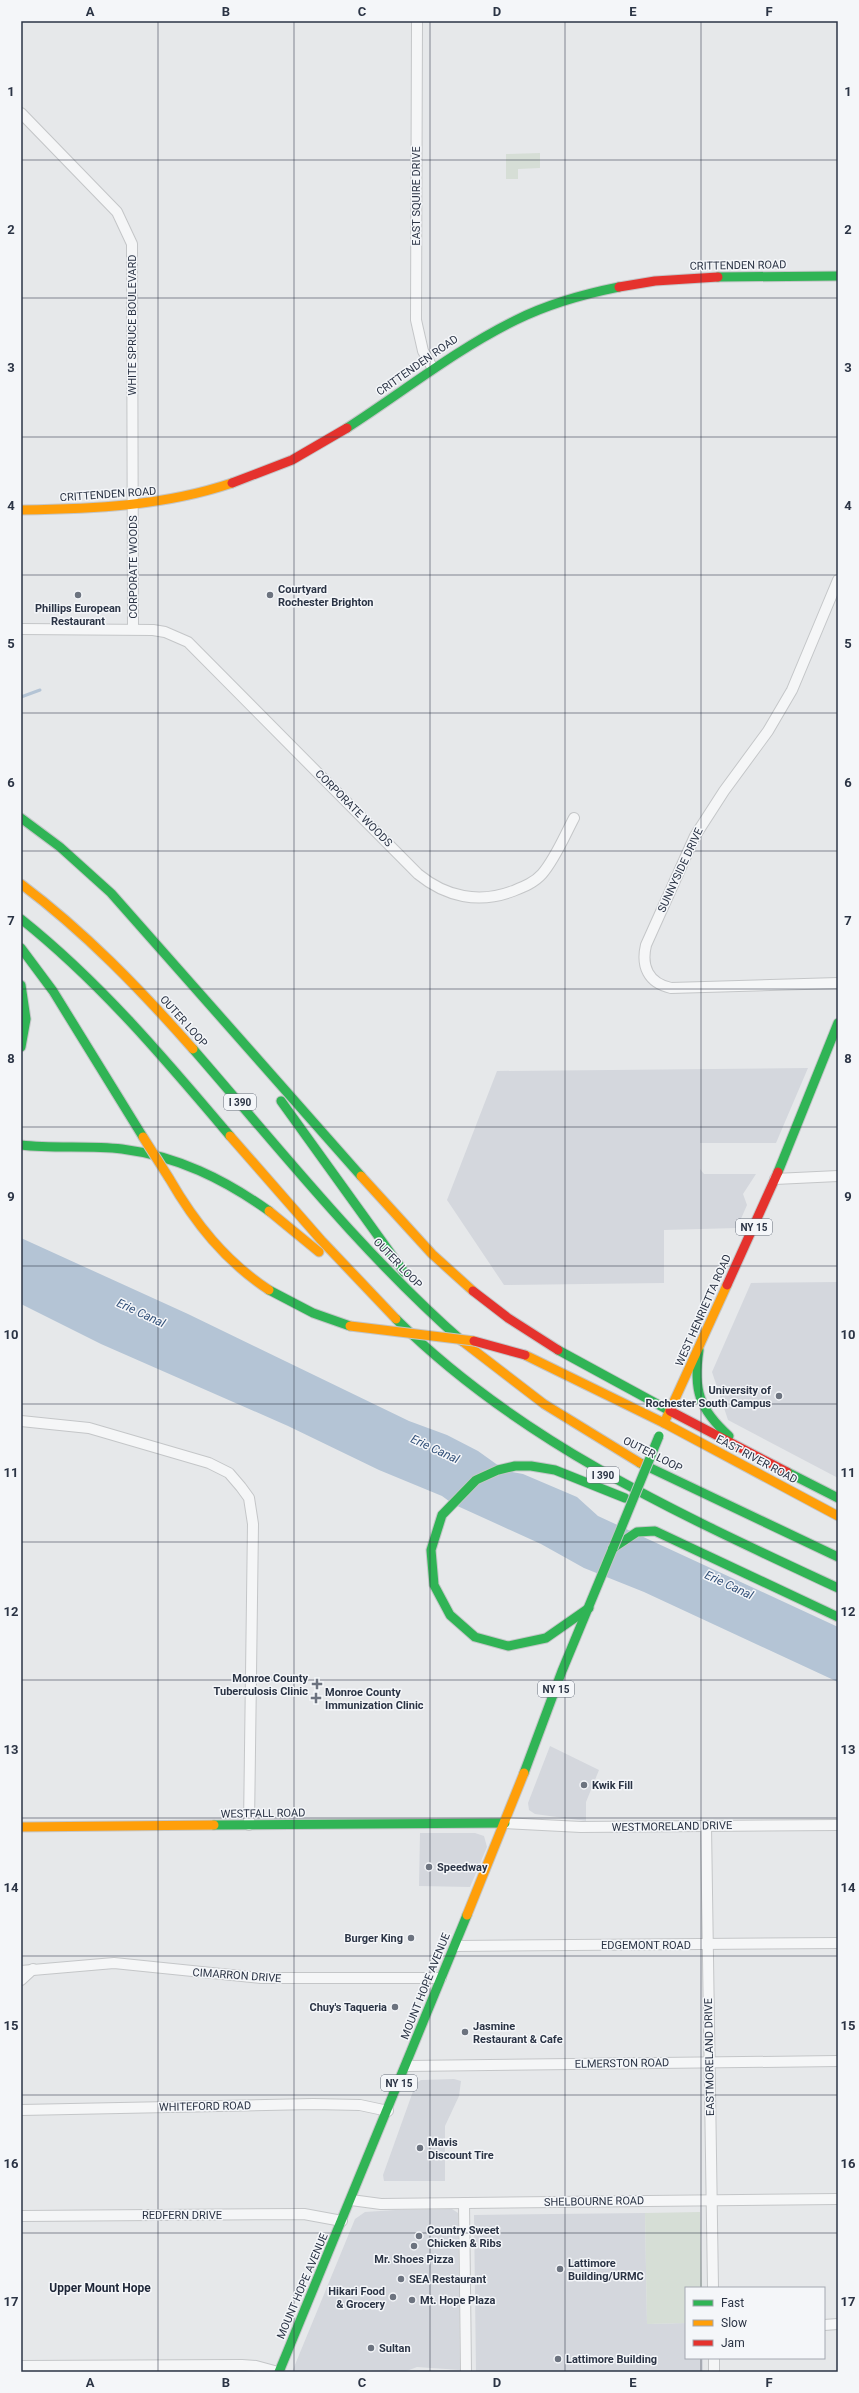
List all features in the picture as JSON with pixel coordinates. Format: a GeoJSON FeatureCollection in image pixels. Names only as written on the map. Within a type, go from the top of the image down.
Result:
{"type":"FeatureCollection","features":[{"type":"Feature","properties":{"kind":"main road","name":"CRITTENDEN ROAD"},"geometry":{"type":"LineString","coordinates":[[21,510],[133,506],[206,493],[280,466],[348,427],[432,367],[470,343],[510,322],[550,306],[609,289],[682,278],[838,276]]}},
{"type":"Feature","properties":{"kind":"main road"},"geometry":{"type":"LineString","coordinates":[[21,818],[60,847],[102,884],[210,1005],[274,1090],[375,1234],[449,1330]]}},
{"type":"Feature","properties":{"kind":"main road","name":"OUTER LOOP"},"geometry":{"type":"LineString","coordinates":[[21,884],[69,921],[131,980],[366,1247],[412,1296],[488,1363],[542,1403],[614,1448],[838,1557]]}},
{"type":"Feature","properties":{"kind":"main road","name":"I 390"},"geometry":{"type":"LineString","coordinates":[[21,919],[74,963],[125,1015],[337,1257],[395,1318],[471,1386],[549,1442],[628,1488],[838,1588]]}},
{"type":"Feature","properties":{"kind":"main road","name":"EAST RIVER ROAD"},"geometry":{"type":"LineString","coordinates":[[21,948],[53,991],[201,1228],[224,1254],[244,1271],[302,1308],[350,1326],[386,1333],[474,1341],[525,1355],[664,1424],[838,1516]]}},
{"type":"Feature","properties":{"kind":"main road"},"geometry":{"type":"LineString","coordinates":[[21,984],[26,1019],[21,1048]]}},
{"type":"Feature","properties":{"kind":"main road","name":"EAST RIVER ROAD"},"geometry":{"type":"LineString","coordinates":[[210,1005],[410,1232],[465,1287],[501,1315],[538,1339],[752,1454],[838,1498]]}},
{"type":"Feature","properties":{"kind":"main road","name":"WEST HENRIETTA ROAD"},"geometry":{"type":"LineString","coordinates":[[590,1608],[670,1410],[776,1179],[838,1023]]}},
{"type":"Feature","properties":{"kind":"main road"},"geometry":{"type":"LineString","coordinates":[[21,1145],[58,1149],[100,1148],[132,1151],[167,1158],[213,1174],[244,1192],[283,1221],[395,1318]]}},
{"type":"Feature","properties":{"kind":"main road"},"geometry":{"type":"LineString","coordinates":[[700,1346],[696,1381],[700,1404],[718,1427],[752,1454]]}},
{"type":"Feature","properties":{"kind":"main road"},"geometry":{"type":"LineString","coordinates":[[590,1608],[566,1628],[536,1643],[506,1646],[482,1641],[460,1627],[440,1599],[432,1572],[432,1546],[437,1527],[446,1509],[458,1494],[478,1479],[495,1470],[512,1466],[531,1466],[552,1469],[640,1504]]}},
{"type":"Feature","properties":{"kind":"main road"},"geometry":{"type":"LineString","coordinates":[[655,1510],[780,1561]]}},
{"type":"Feature","properties":{"kind":"main road"},"geometry":{"type":"LineString","coordinates":[[613,1548],[634,1534],[647,1530],[655,1531],[838,1617]]}},
{"type":"Feature","properties":{"kind":"main road","name":"MOUNT HOPE AVENUE"},"geometry":{"type":"LineString","coordinates":[[279,2372],[388,2111],[505,1823],[562,1671],[590,1608]]}},
{"type":"Feature","properties":{"kind":"main road","name":"WESTFALL ROAD"},"geometry":{"type":"LineString","coordinates":[[21,1827],[505,1823]]}},
{"type":"Feature","properties":{"kind":"street","name":"EAST SQUIRE DRIVE"},"geometry":{"type":"LineString","coordinates":[[417,21],[416,320],[423,351],[432,367]]}},
{"type":"Feature","properties":{"kind":"street","name":"WHITE SPRUCE BOULEVARD"},"geometry":{"type":"LineString","coordinates":[[21,113],[116,212],[132,244],[133,506]]}},
{"type":"Feature","properties":{"kind":"street","name":"CORPORATE WOODS"},"geometry":{"type":"LineString","coordinates":[[133,506],[133,629]]}},
{"type":"Feature","properties":{"kind":"street","name":"SUNNYSIDE DRIVE"},"geometry":{"type":"LineString","coordinates":[[838,580],[802,668],[782,709],[720,797],[689,847],[646,945],[643,959],[645,967],[652,979],[671,988],[838,983]]}},
{"type":"Feature","properties":{"kind":"street","name":"CORPORATE WOODS"},"geometry":{"type":"LineString","coordinates":[[21,629],[133,629],[165,632],[177,636],[196,648],[418,874],[442,890],[454,895],[483,898],[496,896],[522,888],[542,874],[574,818]]}},
{"type":"Feature","properties":{"kind":"street"},"geometry":{"type":"LineString","coordinates":[[776,1179],[793,1176],[838,1176]]}},
{"type":"Feature","properties":{"kind":"street"},"geometry":{"type":"LineString","coordinates":[[21,1421],[89,1428],[209,1463],[229,1473],[249,1498],[253,1524],[249,1825]]}},
{"type":"Feature","properties":{"kind":"street","name":"WESTMORELAND DRIVE"},"geometry":{"type":"LineString","coordinates":[[505,1823],[581,1827],[838,1825]]}},
{"type":"Feature","properties":{"kind":"street","name":"EASTMORELAND DRIVE"},"geometry":{"type":"LineString","coordinates":[[706,1826],[708,2062],[713,2287]]}},
{"type":"Feature","properties":{"kind":"street","name":"EDGEMONT ROAD"},"geometry":{"type":"LineString","coordinates":[[455,1946],[838,1943]]}},
{"type":"Feature","properties":{"kind":"street","name":"CIMARRON DRIVE"},"geometry":{"type":"LineString","coordinates":[[21,1971],[114,1962],[261,1978],[441,1978]]}},
{"type":"Feature","properties":{"kind":"street"},"geometry":{"type":"LineString","coordinates":[[21,1980],[33,1969]]}},
{"type":"Feature","properties":{"kind":"street","name":"ELMERSTON ROAD"},"geometry":{"type":"LineString","coordinates":[[406,2066],[838,2061]]}},
{"type":"Feature","properties":{"kind":"street","name":"WHITEFORD ROAD"},"geometry":{"type":"LineString","coordinates":[[21,2110],[313,2104],[360,2105],[388,2111]]}},
{"type":"Feature","properties":{"kind":"street","name":"SHELBOURNE ROAD"},"geometry":{"type":"LineString","coordinates":[[351,2200],[381,2204],[838,2199]]}},
{"type":"Feature","properties":{"kind":"street"},"geometry":{"type":"LineString","coordinates":[[464,2203],[466,2372]]}},
{"type":"Feature","properties":{"kind":"street","name":"REDFERN DRIVE"},"geometry":{"type":"LineString","coordinates":[[21,2216],[304,2214],[342,2221]]}},
{"type":"Feature","properties":{"kind":"street"},"geometry":{"type":"LineString","coordinates":[[825,2324],[838,2324]]}},
{"type":"Feature","properties":{"kind":"street"},"geometry":{"type":"LineString","coordinates":[[714,2359],[714,2372]]}},
{"type":"Feature","properties":{"kind":"street"},"geometry":{"type":"LineString","coordinates":[[21,2366],[242,2365],[256,2366],[279,2372]]}},
{"type":"Feature","properties":{"kind":"shaded area"},"geometry":{"type":"Polygon","coordinates":[[[540,153],[540,168],[518,169],[518,179],[506,179],[506,154],[540,153]]]}},
{"type":"Feature","properties":{"kind":"shaded area"},"geometry":{"type":"Polygon","coordinates":[[[808,1068],[776,1143],[700,1143],[700,1169],[704,1174],[756,1174],[743,1194],[747,1205],[737,1228],[664,1230],[664,1283],[504,1285],[447,1200],[497,1071],[808,1068]]]}},
{"type":"Feature","properties":{"kind":"shaded area","name":"University of Rochester South Campus"},"geometry":{"type":"Polygon","coordinates":[[[838,1282],[838,1478],[728,1420],[712,1372],[751,1283],[838,1282]]]}},
{"type":"Feature","properties":{"kind":"shaded area"},"geometry":{"type":"Polygon","coordinates":[[[550,1746],[599,1770],[586,1802],[586,1821],[535,1814],[529,1810],[528,1803],[550,1746]]]}},
{"type":"Feature","properties":{"kind":"shaded area"},"geometry":{"type":"Polygon","coordinates":[[[420,1833],[475,1833],[484,1836],[487,1847],[470,1887],[419,1886],[420,1833]]]}},
{"type":"Feature","properties":{"kind":"shaded area"},"geometry":{"type":"Polygon","coordinates":[[[454,2079],[461,2081],[459,2096],[445,2126],[445,2181],[384,2181],[383,2175],[416,2083],[421,2080],[454,2079]]]}},
{"type":"Feature","properties":{"kind":"shaded area"},"geometry":{"type":"Polygon","coordinates":[[[452,2209],[458,2213],[460,2370],[417,2367],[404,2372],[367,2370],[367,2372],[292,2372],[355,2219],[365,2212],[452,2209]]]}},
{"type":"Feature","properties":{"kind":"shaded area"},"geometry":{"type":"Polygon","coordinates":[[[700,2212],[702,2287],[685,2287],[685,2323],[647,2324],[645,2213],[700,2212]]]}},
{"type":"Feature","properties":{"kind":"shaded area","name":"Lattimore Building/URMC"},"geometry":{"type":"Polygon","coordinates":[[[645,2213],[647,2324],[685,2323],[685,2359],[703,2359],[703,2372],[476,2372],[474,2215],[645,2213]]]}},
{"type":"Feature","properties":{"kind":"water","name":"Erie Canal"},"geometry":{"type":"Polygon","coordinates":[[[21,1238],[188,1314],[409,1421],[447,1435],[478,1451],[506,1471],[523,1474],[577,1497],[598,1516],[838,1627],[838,1682],[644,1592],[584,1568],[541,1544],[453,1504],[442,1496],[379,1470],[288,1426],[101,1344],[21,1304],[21,1238]]]}},
{"type":"Feature","properties":{"kind":"waterway"},"geometry":{"type":"LineString","coordinates":[[21,697],[40,690]]}},
{"type":"Feature","properties":{"kind":"traffic: fast"},"geometry":{"type":"LineString","coordinates":[[718,277],[838,276]]}},
{"type":"Feature","properties":{"kind":"traffic: fast"},"geometry":{"type":"LineString","coordinates":[[347,428],[450,358],[516,320],[566,300],[619,287]]}},
{"type":"Feature","properties":{"kind":"traffic: fast"},"geometry":{"type":"LineString","coordinates":[[21,818],[60,847],[111,893],[361,1176]]}},
{"type":"Feature","properties":{"kind":"traffic: fast"},"geometry":{"type":"LineString","coordinates":[[21,919],[50,943],[105,995],[181,1078],[230,1136]]}},
{"type":"Feature","properties":{"kind":"traffic: fast"},"geometry":{"type":"LineString","coordinates":[[21,948],[53,991],[143,1137]]}},
{"type":"Feature","properties":{"kind":"traffic: fast"},"geometry":{"type":"LineString","coordinates":[[21,985],[26,1019],[21,1047]]}},
{"type":"Feature","properties":{"kind":"traffic: fast"},"geometry":{"type":"LineString","coordinates":[[778,1172],[838,1023]]}},
{"type":"Feature","properties":{"kind":"traffic: fast"},"geometry":{"type":"LineString","coordinates":[[193,1049],[323,1200],[356,1236],[425,1307],[462,1341]]}},
{"type":"Feature","properties":{"kind":"traffic: fast"},"geometry":{"type":"LineString","coordinates":[[281,1101],[404,1272]]}},
{"type":"Feature","properties":{"kind":"traffic: fast"},"geometry":{"type":"LineString","coordinates":[[21,1145],[122,1149],[162,1157],[181,1163],[217,1179],[252,1199],[269,1211]]}},
{"type":"Feature","properties":{"kind":"traffic: fast"},"geometry":{"type":"LineString","coordinates":[[269,1290],[313,1313],[350,1326]]}},
{"type":"Feature","properties":{"kind":"traffic: fast"},"geometry":{"type":"LineString","coordinates":[[396,1319],[444,1363],[496,1403],[549,1439],[605,1473],[662,1504],[838,1588]]}},
{"type":"Feature","properties":{"kind":"traffic: fast"},"geometry":{"type":"LineString","coordinates":[[558,1350],[670,1411]]}},
{"type":"Feature","properties":{"kind":"traffic: fast"},"geometry":{"type":"LineString","coordinates":[[699,1350],[697,1377],[700,1398],[711,1417],[729,1436]]}},
{"type":"Feature","properties":{"kind":"traffic: fast"},"geometry":{"type":"LineString","coordinates":[[613,1548],[659,1436]]}},
{"type":"Feature","properties":{"kind":"traffic: fast"},"geometry":{"type":"LineString","coordinates":[[640,1463],[838,1557]]}},
{"type":"Feature","properties":{"kind":"traffic: fast"},"geometry":{"type":"LineString","coordinates":[[589,1608],[546,1638],[508,1646],[475,1637],[450,1615],[434,1585],[431,1550],[442,1515],[476,1480],[498,1470],[515,1466],[531,1466],[555,1470],[625,1498]]}},
{"type":"Feature","properties":{"kind":"traffic: fast"},"geometry":{"type":"LineString","coordinates":[[787,1472],[838,1498]]}},
{"type":"Feature","properties":{"kind":"traffic: fast"},"geometry":{"type":"LineString","coordinates":[[613,1548],[637,1532],[655,1531],[838,1617]]}},
{"type":"Feature","properties":{"kind":"traffic: fast"},"geometry":{"type":"LineString","coordinates":[[524,1773],[562,1671],[613,1548]]}},
{"type":"Feature","properties":{"kind":"traffic: fast"},"geometry":{"type":"LineString","coordinates":[[214,1825],[505,1823]]}},
{"type":"Feature","properties":{"kind":"traffic: fast"},"geometry":{"type":"LineString","coordinates":[[279,2372],[467,1915]]}},
{"type":"Feature","properties":{"kind":"traffic: slow"},"geometry":{"type":"LineString","coordinates":[[21,510],[74,509],[128,505],[180,497],[232,483]]}},
{"type":"Feature","properties":{"kind":"traffic: slow"},"geometry":{"type":"LineString","coordinates":[[21,884],[45,902],[90,941],[153,1005],[193,1049]]}},
{"type":"Feature","properties":{"kind":"traffic: slow"},"geometry":{"type":"LineString","coordinates":[[230,1136],[321,1240],[396,1319]]}},
{"type":"Feature","properties":{"kind":"traffic: slow"},"geometry":{"type":"LineString","coordinates":[[143,1137],[169,1178]]}},
{"type":"Feature","properties":{"kind":"traffic: slow"},"geometry":{"type":"LineString","coordinates":[[361,1176],[432,1254],[473,1291]]}},
{"type":"Feature","properties":{"kind":"traffic: slow"},"geometry":{"type":"LineString","coordinates":[[169,1178],[200,1226],[212,1240],[238,1267],[269,1290]]}},
{"type":"Feature","properties":{"kind":"traffic: slow"},"geometry":{"type":"LineString","coordinates":[[269,1211],[319,1252]]}},
{"type":"Feature","properties":{"kind":"traffic: slow"},"geometry":{"type":"LineString","coordinates":[[665,1421],[727,1285]]}},
{"type":"Feature","properties":{"kind":"traffic: slow"},"geometry":{"type":"LineString","coordinates":[[350,1326],[474,1341]]}},
{"type":"Feature","properties":{"kind":"traffic: slow"},"geometry":{"type":"LineString","coordinates":[[462,1341],[544,1404],[640,1463]]}},
{"type":"Feature","properties":{"kind":"traffic: slow"},"geometry":{"type":"LineString","coordinates":[[525,1355],[664,1423]]}},
{"type":"Feature","properties":{"kind":"traffic: slow"},"geometry":{"type":"LineString","coordinates":[[664,1423],[838,1516]]}},
{"type":"Feature","properties":{"kind":"traffic: slow"},"geometry":{"type":"LineString","coordinates":[[467,1915],[524,1773]]}},
{"type":"Feature","properties":{"kind":"traffic: slow"},"geometry":{"type":"LineString","coordinates":[[21,1827],[214,1825]]}},
{"type":"Feature","properties":{"kind":"traffic: jam"},"geometry":{"type":"LineString","coordinates":[[619,287],[655,281],[718,277]]}},
{"type":"Feature","properties":{"kind":"traffic: jam"},"geometry":{"type":"LineString","coordinates":[[232,483],[292,460],[347,428]]}},
{"type":"Feature","properties":{"kind":"traffic: jam"},"geometry":{"type":"LineString","coordinates":[[727,1285],[778,1172]]}},
{"type":"Feature","properties":{"kind":"traffic: jam"},"geometry":{"type":"LineString","coordinates":[[473,1291],[508,1318],[558,1350]]}},
{"type":"Feature","properties":{"kind":"traffic: jam"},"geometry":{"type":"LineString","coordinates":[[474,1341],[525,1355]]}},
{"type":"Feature","properties":{"kind":"traffic: jam"},"geometry":{"type":"LineString","coordinates":[[670,1411],[787,1472]]}},
{"type":"Feature","properties":{"kind":"place","name":"Phillips European Restaurant"},"geometry":{"type":"Point","coordinates":[78,595]}},
{"type":"Feature","properties":{"kind":"place","name":"Courtyard Rochester Brighton"},"geometry":{"type":"Point","coordinates":[270,595]}},
{"type":"Feature","properties":{"kind":"place","name":"University of Rochester South Campus"},"geometry":{"type":"Point","coordinates":[779,1396]}},
{"type":"Feature","properties":{"kind":"place","name":"Monroe County Tuberculosis Clinic"},"geometry":{"type":"Point","coordinates":[317,1684]}},
{"type":"Feature","properties":{"kind":"place","name":"Monroe County Immunization Clinic"},"geometry":{"type":"Point","coordinates":[316,1698]}},
{"type":"Feature","properties":{"kind":"place","name":"Kwik Fill"},"geometry":{"type":"Point","coordinates":[584,1785]}},
{"type":"Feature","properties":{"kind":"place","name":"Speedway"},"geometry":{"type":"Point","coordinates":[429,1867]}},
{"type":"Feature","properties":{"kind":"place","name":"Burger King"},"geometry":{"type":"Point","coordinates":[411,1938]}},
{"type":"Feature","properties":{"kind":"place","name":"Chuy's Taqueria"},"geometry":{"type":"Point","coordinates":[395,2007]}},
{"type":"Feature","properties":{"kind":"place","name":"Jasmine Restaurant & Cafe"},"geometry":{"type":"Point","coordinates":[465,2032]}},
{"type":"Feature","properties":{"kind":"place","name":"Mavis Discount Tire"},"geometry":{"type":"Point","coordinates":[420,2148]}},
{"type":"Feature","properties":{"kind":"place","name":"Country Sweet Chicken & Ribs"},"geometry":{"type":"Point","coordinates":[419,2236]}},
{"type":"Feature","properties":{"kind":"place","name":"Mr. Shoes Pizza"},"geometry":{"type":"Point","coordinates":[414,2246]}},
{"type":"Feature","properties":{"kind":"place","name":"Lattimore Building/URMC"},"geometry":{"type":"Point","coordinates":[560,2269]}},
{"type":"Feature","properties":{"kind":"place","name":"SEA Restaurant"},"geometry":{"type":"Point","coordinates":[401,2279]}},
{"type":"Feature","properties":{"kind":"place","name":"Hikari Food & Grocery"},"geometry":{"type":"Point","coordinates":[393,2297]}},
{"type":"Feature","properties":{"kind":"place","name":"Mt. Hope Plaza"},"geometry":{"type":"Point","coordinates":[412,2300]}},
{"type":"Feature","properties":{"kind":"place","name":"Sultan"},"geometry":{"type":"Point","coordinates":[371,2348]}},
{"type":"Feature","properties":{"kind":"place","name":"Lattimore Building"},"geometry":{"type":"Point","coordinates":[558,2359]}},
{"type":"Feature","properties":{"kind":"district","name":"Upper Mount Hope"},"geometry":{"type":"Point","coordinates":[100,2288]}}]}
